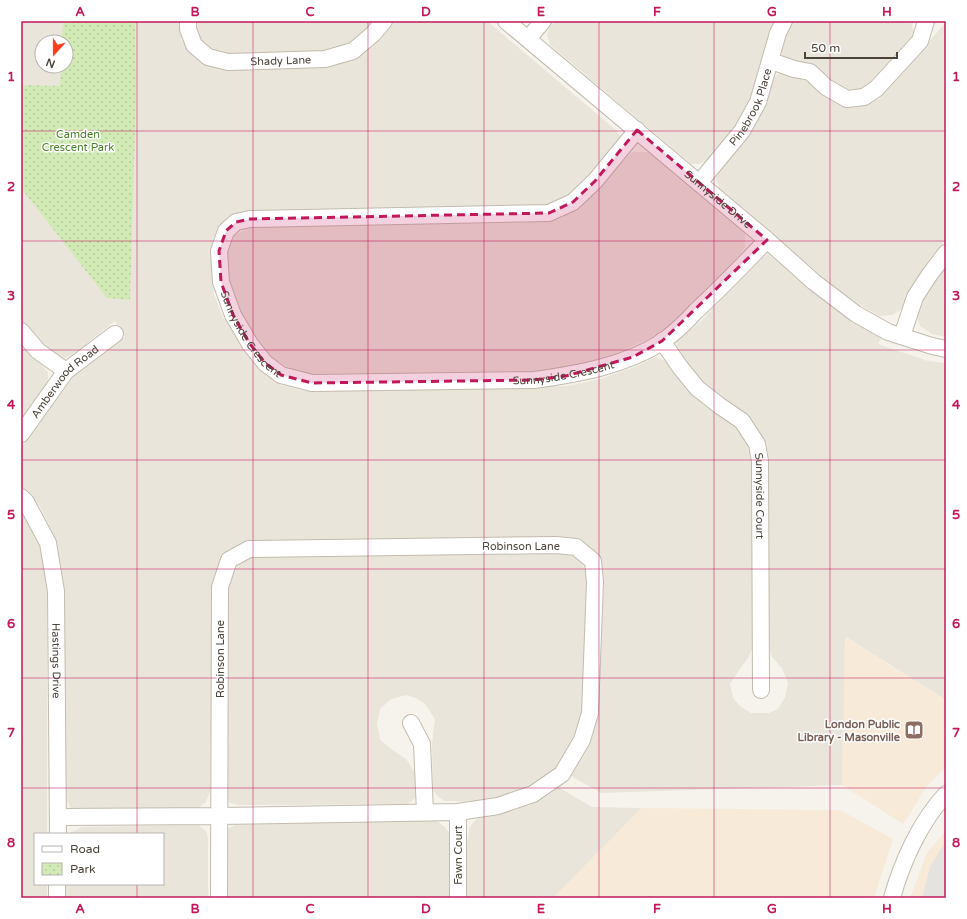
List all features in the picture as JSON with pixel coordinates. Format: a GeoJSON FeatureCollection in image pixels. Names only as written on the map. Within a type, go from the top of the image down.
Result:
{"type":"FeatureCollection","features":[{"type":"Feature","properties":{"kind":"street","name":"Shady Lane"},"geometry":{"type":"LineString","coordinates":[[188,21],[188,28],[194,45],[208,58],[228,62],[325,59],[353,51],[373,34],[384,21]]}},
{"type":"Feature","properties":{"kind":"street","name":"Sunnyside Drive"},"geometry":{"type":"LineString","coordinates":[[506,21],[767,240],[814,282],[856,314],[888,332],[946,349]]}},
{"type":"Feature","properties":{"kind":"street"},"geometry":{"type":"LineString","coordinates":[[528,39],[543,21]]}},
{"type":"Feature","properties":{"kind":"street","name":"Pinebrook Place"},"geometry":{"type":"LineString","coordinates":[[699,183],[742,132],[758,102],[778,33],[784,21]]}},
{"type":"Feature","properties":{"kind":"street"},"geometry":{"type":"LineString","coordinates":[[770,61],[794,69],[810,72],[826,87],[847,98],[864,97],[876,89],[920,41],[926,21]]}},
{"type":"Feature","properties":{"kind":"street","name":"Sunnyside Crescent"},"geometry":{"type":"LineString","coordinates":[[637,130],[596,181],[573,202],[549,213],[250,219],[236,222],[226,231],[220,251],[221,282],[233,315],[250,344],[265,363],[281,375],[312,383],[534,380],[566,376],[598,369],[633,357],[662,341],[718,291],[767,240]]}},
{"type":"Feature","properties":{"kind":"street"},"geometry":{"type":"LineString","coordinates":[[902,336],[915,297],[946,253]]}},
{"type":"Feature","properties":{"kind":"street"},"geometry":{"type":"LineString","coordinates":[[21,331],[38,351],[66,371]]}},
{"type":"Feature","properties":{"kind":"street","name":"Amberwood Road"},"geometry":{"type":"LineString","coordinates":[[21,434],[66,371],[115,334]]}},
{"type":"Feature","properties":{"kind":"street","name":"Sunnyside Court"},"geometry":{"type":"LineString","coordinates":[[662,341],[697,388],[742,421],[757,444],[760,461],[761,690]]}},
{"type":"Feature","properties":{"kind":"street","name":"Hastings Drive"},"geometry":{"type":"LineString","coordinates":[[21,497],[26,502],[48,543],[56,591],[58,833]]}},
{"type":"Feature","properties":{"kind":"street","name":"Robinson Lane"},"geometry":{"type":"LineString","coordinates":[[58,817],[219,816],[458,812],[498,806],[533,794],[562,774],[582,740],[590,713],[595,582],[593,561],[576,547],[556,544],[249,549],[229,560],[220,587],[219,816]]}},
{"type":"Feature","properties":{"kind":"street"},"geometry":{"type":"LineString","coordinates":[[411,723],[422,744],[425,812]]}},
{"type":"Feature","properties":{"kind":"street"},"geometry":{"type":"LineString","coordinates":[[892,898],[899,874],[914,843],[924,824],[946,794]]}},
{"type":"Feature","properties":{"kind":"street","name":"Fawn Court"},"geometry":{"type":"LineString","coordinates":[[458,812],[458,898]]}},
{"type":"Feature","properties":{"kind":"street"},"geometry":{"type":"LineString","coordinates":[[218,898],[219,816]]}},
{"type":"Feature","properties":{"kind":"street"},"geometry":{"type":"LineString","coordinates":[[57,885],[57,898]]}},
{"type":"Feature","properties":{"kind":"highlighted area"},"geometry":{"type":"Polygon","coordinates":[[[637,130],[767,240],[662,341],[633,357],[566,376],[534,380],[312,383],[281,375],[265,363],[250,344],[233,315],[221,282],[219,251],[226,231],[236,222],[250,219],[549,213],[573,202],[595,181],[637,130]]]}},
{"type":"Feature","properties":{"kind":"shaded area"},"geometry":{"type":"Polygon","coordinates":[[[21,21],[181,21],[181,40],[193,55],[206,64],[245,68],[314,68],[346,60],[362,52],[383,36],[395,21],[487,21],[616,130],[620,136],[617,144],[578,190],[557,202],[536,207],[257,210],[240,212],[226,221],[214,237],[211,257],[212,278],[214,294],[223,317],[252,360],[266,374],[281,385],[305,391],[567,386],[600,379],[635,367],[655,357],[666,361],[686,390],[738,423],[755,457],[753,647],[748,658],[730,684],[733,698],[741,707],[751,713],[769,713],[778,709],[785,697],[788,683],[782,668],[772,657],[767,643],[761,437],[697,383],[675,352],[677,341],[700,322],[760,257],[769,254],[831,306],[881,338],[878,344],[928,361],[946,363],[946,700],[846,637],[842,785],[601,793],[571,776],[586,752],[592,738],[598,716],[604,583],[603,569],[596,556],[575,539],[560,537],[287,541],[244,544],[213,590],[210,792],[206,802],[198,808],[79,809],[70,807],[65,797],[62,568],[53,533],[39,505],[21,486],[21,448],[76,373],[94,357],[125,337],[115,321],[76,352],[64,359],[56,358],[21,324],[21,21]]]}},
{"type":"Feature","properties":{"kind":"shaded area"},"geometry":{"type":"Polygon","coordinates":[[[196,21],[376,21],[365,34],[347,46],[325,51],[224,55],[206,46],[196,33],[196,21]]]}},
{"type":"Feature","properties":{"kind":"shaded area"},"geometry":{"type":"Polygon","coordinates":[[[555,21],[778,21],[755,94],[740,124],[707,161],[698,164],[691,164],[550,45],[547,34],[555,21]]]}},
{"type":"Feature","properties":{"kind":"shaded area"},"geometry":{"type":"Polygon","coordinates":[[[792,21],[911,21],[914,34],[908,45],[874,85],[862,91],[846,91],[816,68],[784,59],[780,48],[792,21]]]}},
{"type":"Feature","properties":{"kind":"shaded area"},"geometry":{"type":"Polygon","coordinates":[[[946,22],[946,239],[930,258],[912,286],[902,309],[892,315],[879,316],[837,289],[719,189],[716,171],[752,129],[763,108],[772,80],[778,74],[792,74],[810,79],[861,104],[879,99],[946,22]]]}},
{"type":"Feature","properties":{"kind":"shaded area"},"geometry":{"type":"Polygon","coordinates":[[[632,152],[649,152],[745,232],[745,247],[702,306],[650,338],[600,361],[550,371],[307,374],[294,370],[270,358],[239,313],[227,276],[226,250],[235,235],[252,226],[515,223],[558,220],[586,202],[632,152]]]}},
{"type":"Feature","properties":{"kind":"shaded area"},"geometry":{"type":"Polygon","coordinates":[[[946,267],[946,337],[932,334],[920,326],[916,314],[927,291],[946,267]]]}},
{"type":"Feature","properties":{"kind":"shaded area"},"geometry":{"type":"Polygon","coordinates":[[[21,344],[48,372],[48,383],[21,421],[21,344]]]}},
{"type":"Feature","properties":{"kind":"shaded area"},"geometry":{"type":"Polygon","coordinates":[[[21,508],[40,541],[47,580],[47,833],[34,833],[34,885],[47,885],[47,898],[21,898],[21,508]]]}},
{"type":"Feature","properties":{"kind":"shaded area"},"geometry":{"type":"Polygon","coordinates":[[[559,553],[573,555],[582,563],[589,580],[582,716],[571,747],[559,765],[548,777],[538,784],[489,802],[445,801],[437,796],[433,790],[432,744],[435,719],[425,704],[416,698],[406,695],[391,699],[380,709],[377,724],[380,740],[406,759],[414,771],[418,792],[415,798],[408,804],[238,805],[228,802],[224,793],[226,583],[236,568],[247,558],[261,555],[559,553]]]}},
{"type":"Feature","properties":{"kind":"shaded area"},"geometry":{"type":"Polygon","coordinates":[[[845,637],[946,700],[946,766],[927,786],[903,824],[842,785],[845,637]]]}},
{"type":"Feature","properties":{"kind":"shaded area"},"geometry":{"type":"Polygon","coordinates":[[[558,787],[592,807],[642,808],[553,898],[466,898],[466,849],[470,826],[479,817],[503,813],[530,805],[552,793],[558,787]]]}},
{"type":"Feature","properties":{"kind":"shaded area"},"geometry":{"type":"Polygon","coordinates":[[[642,808],[840,810],[893,839],[874,898],[553,898],[642,808]]]}},
{"type":"Feature","properties":{"kind":"shaded area"},"geometry":{"type":"Polygon","coordinates":[[[433,819],[444,826],[450,834],[450,898],[222,898],[225,830],[235,825],[433,819]]]}},
{"type":"Feature","properties":{"kind":"shaded area"},"geometry":{"type":"Polygon","coordinates":[[[198,825],[206,831],[208,838],[208,898],[65,898],[65,885],[164,885],[164,833],[70,833],[82,827],[198,825]]]}},
{"type":"Feature","properties":{"kind":"shaded area"},"geometry":{"type":"Polygon","coordinates":[[[946,831],[946,898],[910,898],[927,853],[946,831]]]}},
{"type":"Feature","properties":{"kind":"shaded area"},"geometry":{"type":"Polygon","coordinates":[[[946,841],[946,898],[922,898],[930,867],[946,841]]]}},
{"type":"Feature","properties":{"kind":"green space","name":"Camden Crescent Park"},"geometry":{"type":"Polygon","coordinates":[[[63,21],[135,21],[136,93],[130,300],[107,298],[21,188],[21,85],[60,86],[61,74],[74,74],[74,34],[62,34],[63,21]]]}},
{"type":"Feature","properties":{"kind":"place","name":"London Public Library - Masonville"},"geometry":{"type":"Point","coordinates":[914,730]}}]}
